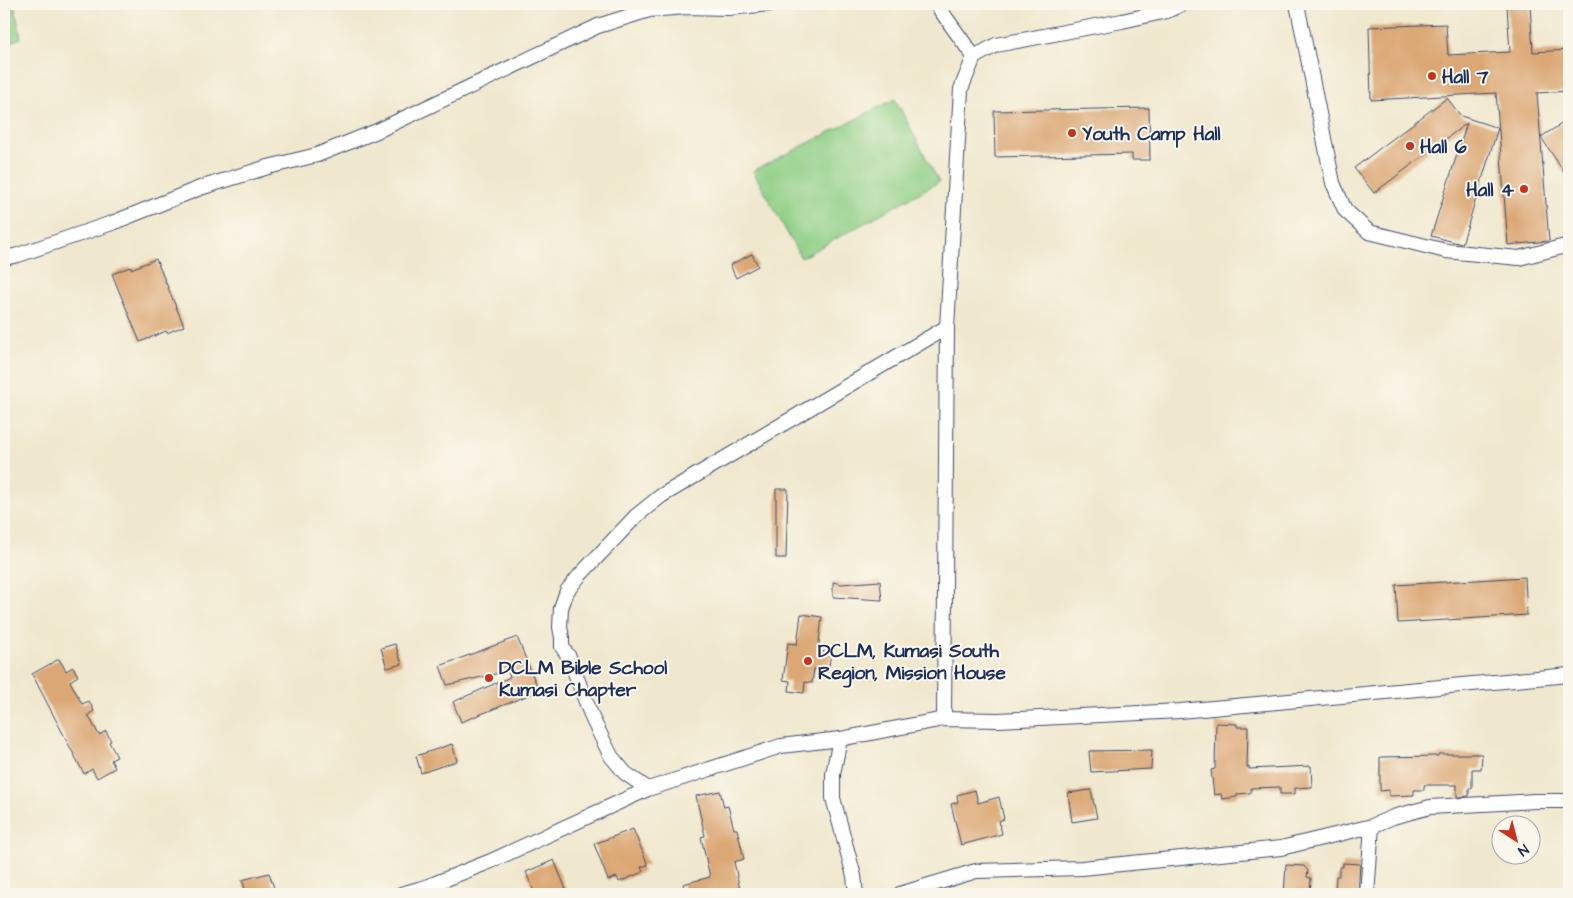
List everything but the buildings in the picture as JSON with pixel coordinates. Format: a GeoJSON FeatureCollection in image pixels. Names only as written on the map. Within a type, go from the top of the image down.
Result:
{"type":"FeatureCollection","features":[{"type":"Feature","properties":{"kind":"street"},"geometry":{"type":"LineString","coordinates":[[4,258],[112,223],[200,188],[325,152],[386,127],[598,26],[649,10],[770,4]]}},
{"type":"Feature","properties":{"kind":"street"},"geometry":{"type":"LineString","coordinates":[[936,4],[974,57]]}},
{"type":"Feature","properties":{"kind":"street"},"geometry":{"type":"LineString","coordinates":[[944,719],[947,327],[961,89],[974,57],[996,45],[1122,22],[1167,11],[1182,4]]}},
{"type":"Feature","properties":{"kind":"street"},"geometry":{"type":"LineString","coordinates":[[1297,4],[1333,182],[1345,210],[1369,232],[1446,251],[1519,258],[1569,245]]}},
{"type":"Feature","properties":{"kind":"street"},"geometry":{"type":"LineString","coordinates":[[648,789],[625,773],[611,756],[593,720],[569,657],[562,647],[561,608],[566,591],[636,516],[661,496],[947,327]]}},
{"type":"Feature","properties":{"kind":"street"},"geometry":{"type":"LineString","coordinates":[[401,894],[491,861],[648,789],[781,746],[840,739],[944,719],[998,720],[1180,711],[1569,675]]}},
{"type":"Feature","properties":{"kind":"street"},"geometry":{"type":"LineString","coordinates":[[840,739],[833,774],[833,798],[854,876],[856,894]]}},
{"type":"Feature","properties":{"kind":"street"},"geometry":{"type":"LineString","coordinates":[[900,894],[976,872],[1082,868],[1281,848],[1372,826],[1394,817],[1430,807],[1534,801],[1569,801]]}},
{"type":"Feature","properties":{"kind":"street"},"geometry":{"type":"LineString","coordinates":[[1367,894],[1372,826]]}},
{"type":"Feature","properties":{"kind":"green space"},"geometry":{"type":"Polygon","coordinates":[[[4,4],[14,4],[21,38],[4,45],[4,4]]]}},
{"type":"Feature","properties":{"kind":"green space"},"geometry":{"type":"Polygon","coordinates":[[[895,99],[939,182],[801,258],[753,171],[895,99]]]}},
{"type":"Feature","properties":{"kind":"place","name":"Hall 7"},"geometry":{"type":"Point","coordinates":[1432,76]}},
{"type":"Feature","properties":{"kind":"place","name":"Youth Camp Hall"},"geometry":{"type":"Point","coordinates":[1072,133]}},
{"type":"Feature","properties":{"kind":"place","name":"Hall 6"},"geometry":{"type":"Point","coordinates":[1410,146]}},
{"type":"Feature","properties":{"kind":"place","name":"Hall 4"},"geometry":{"type":"Point","coordinates":[1524,189]}},
{"type":"Feature","properties":{"kind":"place","name":"DCLM, Kumasi South Region, Mission House"},"geometry":{"type":"Point","coordinates":[808,661]}},
{"type":"Feature","properties":{"kind":"place","name":"DCLM Bible School Kumasi Chapter"},"geometry":{"type":"Point","coordinates":[489,678]}}]}
